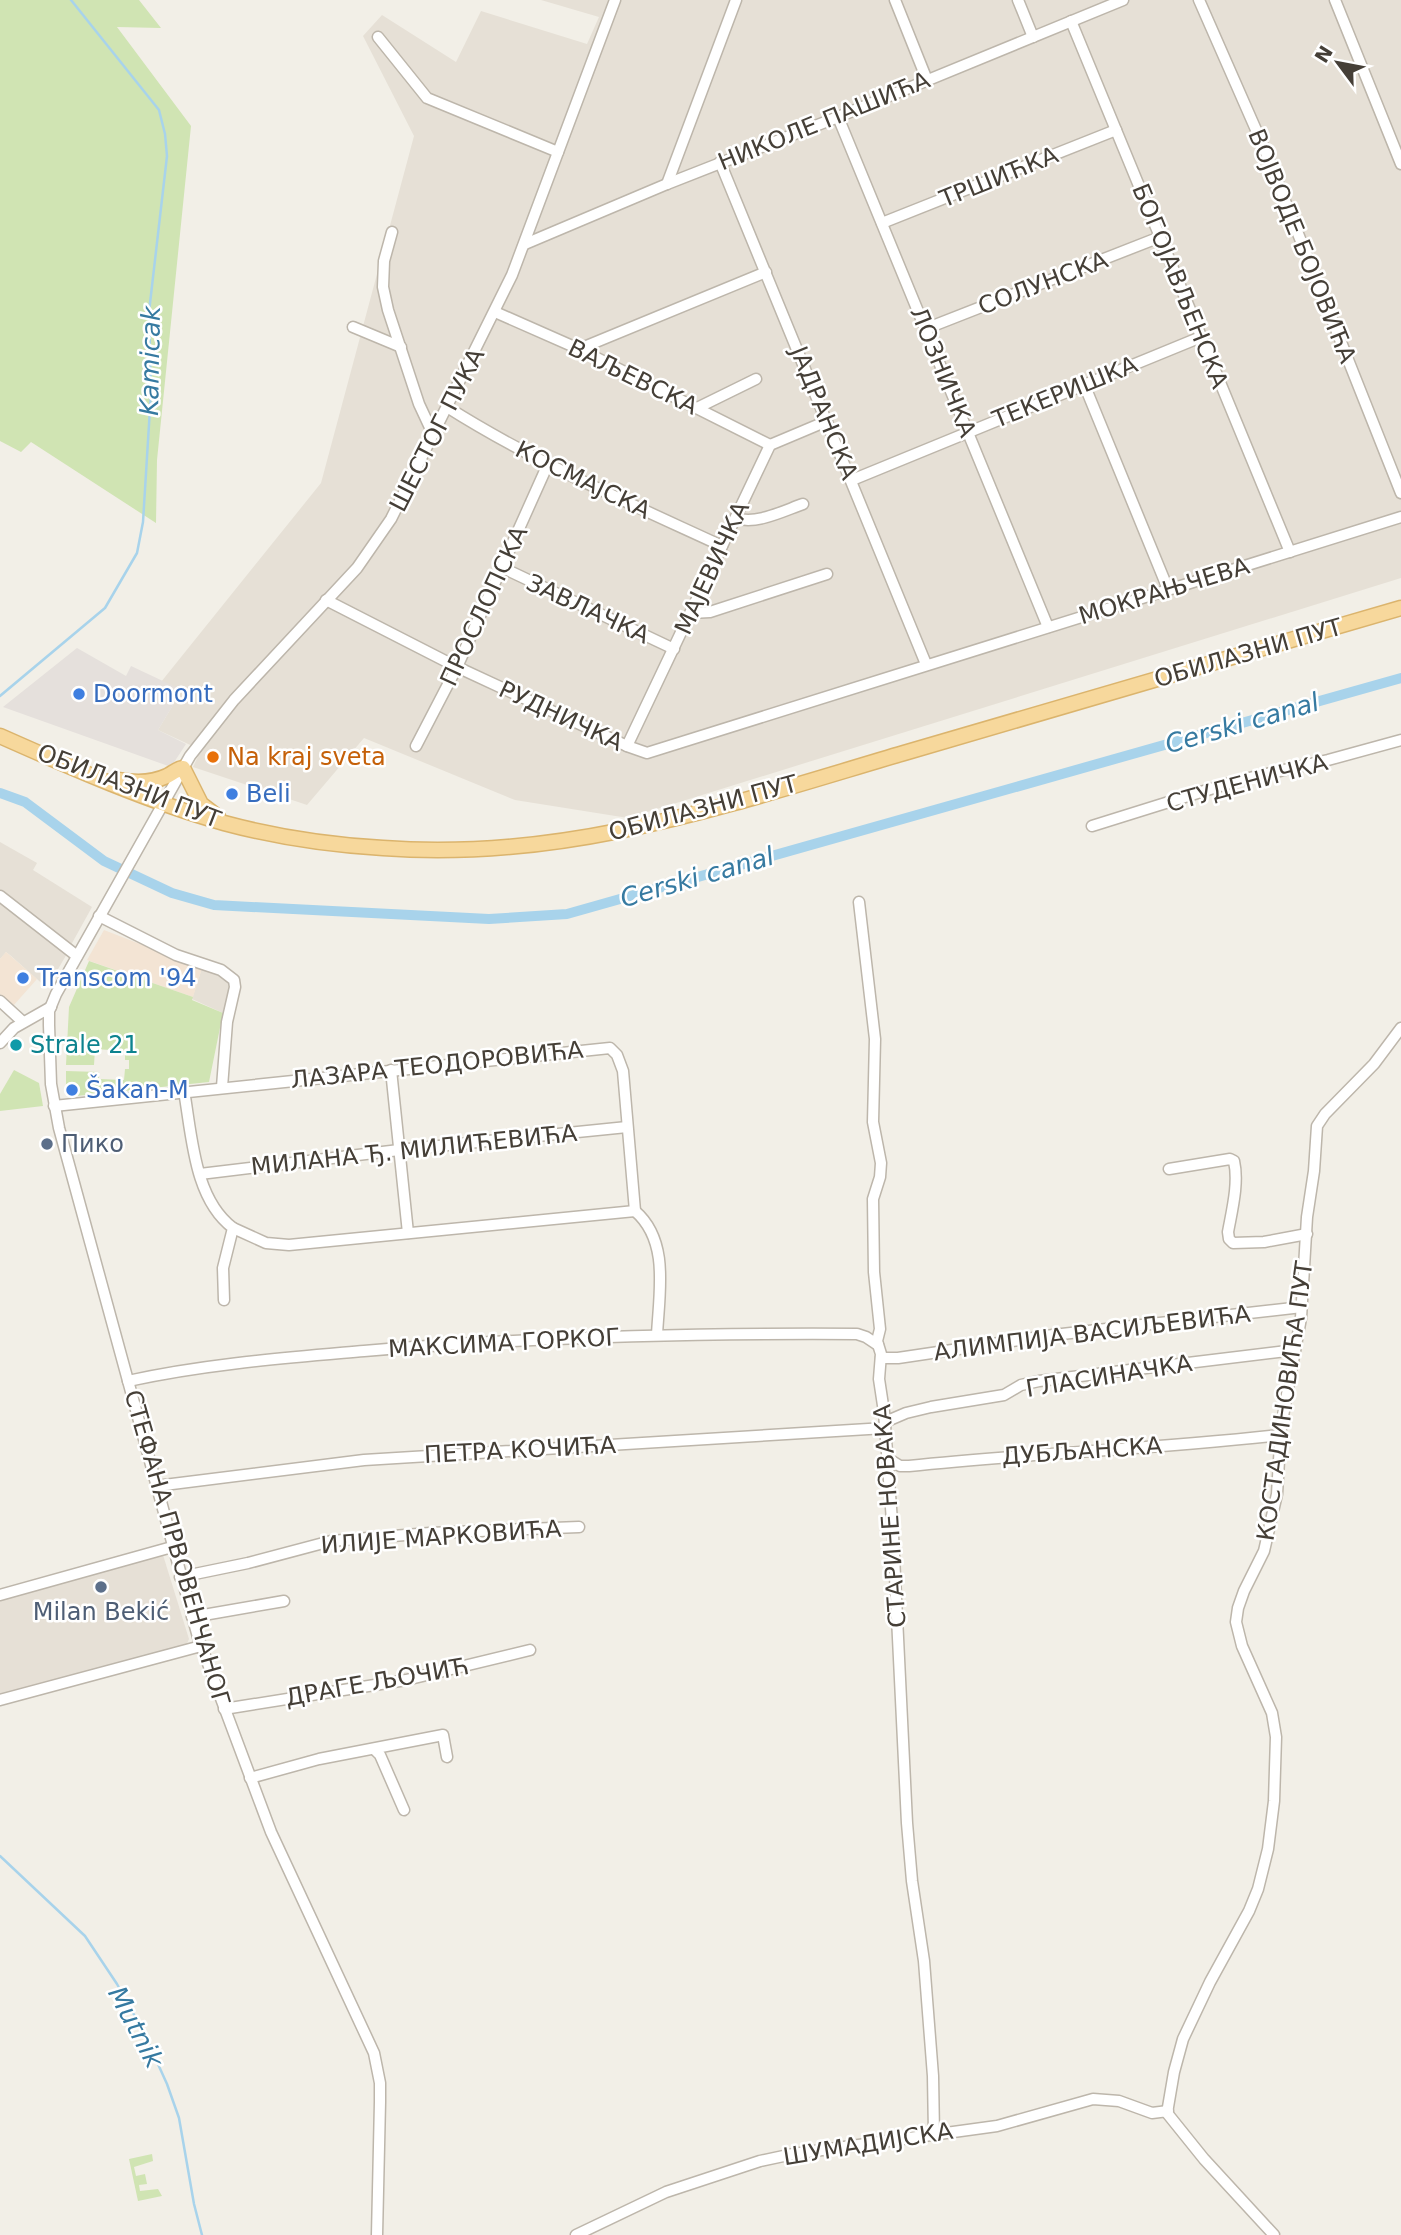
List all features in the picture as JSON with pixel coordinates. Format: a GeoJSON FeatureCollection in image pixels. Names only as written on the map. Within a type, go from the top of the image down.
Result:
{"type":"FeatureCollection","features":[{"type":"Feature","properties":{"kind":"main road","name":"ОБИЛАЗНИ ПУТ"},"geometry":{"type":"LineString","coordinates":[[0,736],[164,803],[228,824],[302,839],[404,850],[487,850],[583,839],[759,796],[1401,608]]}},
{"type":"Feature","properties":{"kind":"main road"},"geometry":{"type":"LineString","coordinates":[[111,782],[151,781],[183,768],[201,804],[228,824]]}},
{"type":"Feature","properties":{"kind":"street","name":"ШЕСТОГ ПУКА"},"geometry":{"type":"LineString","coordinates":[[138,848],[183,768],[234,700],[376,543],[391,519],[495,312],[525,244],[615,0]]}},
{"type":"Feature","properties":{"kind":"street"},"geometry":{"type":"LineString","coordinates":[[667,184],[736,0]]}},
{"type":"Feature","properties":{"kind":"street"},"geometry":{"type":"LineString","coordinates":[[895,0],[928,80]]}},
{"type":"Feature","properties":{"kind":"street"},"geometry":{"type":"LineString","coordinates":[[1018,0],[1033,37]]}},
{"type":"Feature","properties":{"kind":"street","name":"НИКОЛЕ ПАШИЋА"},"geometry":{"type":"LineString","coordinates":[[525,244],[720,162],[838,117],[1123,0]]}},
{"type":"Feature","properties":{"kind":"street","name":"ВОЈВОДЕ БОЈОВИЋА"},"geometry":{"type":"LineString","coordinates":[[1199,0],[1264,148],[1401,493]]}},
{"type":"Feature","properties":{"kind":"street"},"geometry":{"type":"LineString","coordinates":[[1335,0],[1401,164]]}},
{"type":"Feature","properties":{"kind":"street","name":"БОГОЈАВЉЕНСКА"},"geometry":{"type":"LineString","coordinates":[[1071,21],[1290,552]]}},
{"type":"Feature","properties":{"kind":"street"},"geometry":{"type":"LineString","coordinates":[[378,37],[427,98],[558,152]]}},
{"type":"Feature","properties":{"kind":"street","name":"ЛОЗНИЧКА"},"geometry":{"type":"LineString","coordinates":[[838,117],[1048,627]]}},
{"type":"Feature","properties":{"kind":"street","name":"ТРШИЋКА"},"geometry":{"type":"LineString","coordinates":[[882,223],[1116,130]]}},
{"type":"Feature","properties":{"kind":"street","name":"ЈАДРАНСКА"},"geometry":{"type":"LineString","coordinates":[[720,162],[926,664]]}},
{"type":"Feature","properties":{"kind":"street"},"geometry":{"type":"LineString","coordinates":[[392,232],[384,261],[383,287],[392,327],[401,346],[419,404],[433,434]]}},
{"type":"Feature","properties":{"kind":"street","name":"СОЛУНСКА"},"geometry":{"type":"LineString","coordinates":[[925,329],[1160,237]]}},
{"type":"Feature","properties":{"kind":"street"},"geometry":{"type":"LineString","coordinates":[[579,349],[766,272]]}},
{"type":"Feature","properties":{"kind":"street","name":"ВАЉЕВСКА"},"geometry":{"type":"LineString","coordinates":[[495,312],[579,349],[770,445]]}},
{"type":"Feature","properties":{"kind":"street"},"geometry":{"type":"LineString","coordinates":[[353,327],[401,346]]}},
{"type":"Feature","properties":{"kind":"street","name":"ТЕКЕРИШКА"},"geometry":{"type":"LineString","coordinates":[[852,480],[1201,337]]}},
{"type":"Feature","properties":{"kind":"street"},"geometry":{"type":"LineString","coordinates":[[697,408],[756,379]]}},
{"type":"Feature","properties":{"kind":"street"},"geometry":{"type":"LineString","coordinates":[[1084,384],[1168,589]]}},
{"type":"Feature","properties":{"kind":"street","name":"КОСМАЈСКА"},"geometry":{"type":"LineString","coordinates":[[447,407],[490,435],[722,546]]}},
{"type":"Feature","properties":{"kind":"street"},"geometry":{"type":"LineString","coordinates":[[770,445],[827,421]]}},
{"type":"Feature","properties":{"kind":"street","name":"МАЈЕВИЧКА"},"geometry":{"type":"LineString","coordinates":[[626,747],[770,445]]}},
{"type":"Feature","properties":{"kind":"street","name":"ПРОСЛОПСКА"},"geometry":{"type":"LineString","coordinates":[[416,746],[457,667],[548,464]]}},
{"type":"Feature","properties":{"kind":"street"},"geometry":{"type":"LineString","coordinates":[[736,518],[754,520],[803,504]]}},
{"type":"Feature","properties":{"kind":"street","name":"МОКРАЊЧЕВА"},"geometry":{"type":"LineString","coordinates":[[926,664],[1401,517]]}},
{"type":"Feature","properties":{"kind":"street","name":"ЗАВЛАЧКА"},"geometry":{"type":"LineString","coordinates":[[503,568],[674,649]]}},
{"type":"Feature","properties":{"kind":"street"},"geometry":{"type":"LineString","coordinates":[[691,613],[710,612],[827,574]]}},
{"type":"Feature","properties":{"kind":"street","name":"РУДНИЧКА"},"geometry":{"type":"LineString","coordinates":[[326,600],[457,667],[626,747],[647,753],[926,664]]}},
{"type":"Feature","properties":{"kind":"street","name":"СТУДЕНИЧКА"},"geometry":{"type":"LineString","coordinates":[[1092,826],[1236,781],[1328,761],[1401,740]]}},
{"type":"Feature","properties":{"kind":"street","name":"СТЕФАНА ПРВОВЕНЧАНОГ"},"geometry":{"type":"LineString","coordinates":[[138,848],[51,1007],[48,1025],[54,1106],[172,1548],[201,1646],[271,1832],[337,1970],[377,2064],[380,2102],[377,2235]]}},
{"type":"Feature","properties":{"kind":"street"},"geometry":{"type":"LineString","coordinates":[[0,896],[77,956]]}},
{"type":"Feature","properties":{"kind":"street","name":"СТАРИНЕ НОВАКА"},"geometry":{"type":"LineString","coordinates":[[859,902],[875,1040],[873,1122],[881,1163],[873,1199],[874,1272],[880,1329],[879,1373],[893,1535],[907,1823],[912,1881],[924,1961],[933,2076],[934,2134]]}},
{"type":"Feature","properties":{"kind":"street"},"geometry":{"type":"LineString","coordinates":[[99,916],[169,952],[221,970],[234,980],[234,995],[225,1041],[222,1087]]}},
{"type":"Feature","properties":{"kind":"street"},"geometry":{"type":"LineString","coordinates":[[0,1001],[23,1023]]}},
{"type":"Feature","properties":{"kind":"street"},"geometry":{"type":"LineString","coordinates":[[0,1043],[14,1028],[51,1007]]}},
{"type":"Feature","properties":{"kind":"street","name":"КОСТАДИНОВИЋА ПУТ"},"geometry":{"type":"LineString","coordinates":[[1168,2111],[1183,2039],[1210,1982],[1249,1911],[1258,1889],[1268,1849],[1274,1801],[1276,1737],[1272,1713],[1242,1646],[1236,1622],[1238,1608],[1264,1551],[1277,1494],[1280,1435],[1302,1307],[1317,1126],[1325,1114],[1374,1064],[1401,1028]]}},
{"type":"Feature","properties":{"kind":"street","name":"ЛАЗАРА ТЕОДОРОВИЋА"},"geometry":{"type":"LineString","coordinates":[[54,1106],[610,1048],[617,1055],[622,1071],[635,1211]]}},
{"type":"Feature","properties":{"kind":"street"},"geometry":{"type":"LineString","coordinates":[[391,1070],[408,1233]]}},
{"type":"Feature","properties":{"kind":"street"},"geometry":{"type":"LineString","coordinates":[[184,1091],[200,1174],[217,1212],[233,1228],[257,1240],[274,1244],[635,1211],[649,1225],[657,1242],[657,1335]]}},
{"type":"Feature","properties":{"kind":"street","name":"МИЛАНА Ђ. МИЛИЋЕВИЋА"},"geometry":{"type":"LineString","coordinates":[[200,1174],[627,1127]]}},
{"type":"Feature","properties":{"kind":"street"},"geometry":{"type":"LineString","coordinates":[[1169,1169],[1230,1159],[1234,1161],[1236,1178],[1228,1232],[1228,1239],[1233,1243],[1264,1242],[1307,1234]]}},
{"type":"Feature","properties":{"kind":"street"},"geometry":{"type":"LineString","coordinates":[[224,1300],[223,1268],[233,1228]]}},
{"type":"Feature","properties":{"kind":"street","name":"АЛИМПИЈА ВАСИЉЕВИЋА"},"geometry":{"type":"LineString","coordinates":[[881,1358],[898,1358],[1053,1335],[1302,1307]]}},
{"type":"Feature","properties":{"kind":"street","name":"МАКСИМА ГОРКОГ"},"geometry":{"type":"LineString","coordinates":[[128,1381],[198,1368],[492,1340],[657,1335],[857,1334],[878,1345]]}},
{"type":"Feature","properties":{"kind":"street","name":"ГЛАСИНАЧКА"},"geometry":{"type":"LineString","coordinates":[[885,1425],[906,1413],[1004,1395],[1021,1385],[1039,1381],[1295,1350]]}},
{"type":"Feature","properties":{"kind":"street","name":"ПЕТРА КОЧИЋА"},"geometry":{"type":"LineString","coordinates":[[156,1486],[364,1460],[885,1425]]}},
{"type":"Feature","properties":{"kind":"street","name":"ДУБЉАНСКА"},"geometry":{"type":"LineString","coordinates":[[887,1458],[900,1466],[909,1466],[991,1457],[1071,1454],[1280,1435]]}},
{"type":"Feature","properties":{"kind":"street","name":"ИЛИЈЕ МАРКОВИЋА"},"geometry":{"type":"LineString","coordinates":[[180,1577],[248,1563],[331,1541],[430,1533],[579,1527]]}},
{"type":"Feature","properties":{"kind":"street"},"geometry":{"type":"LineString","coordinates":[[0,1595],[172,1548]]}},
{"type":"Feature","properties":{"kind":"street"},"geometry":{"type":"LineString","coordinates":[[192,1617],[284,1601]]}},
{"type":"Feature","properties":{"kind":"street"},"geometry":{"type":"LineString","coordinates":[[0,1700],[201,1646]]}},
{"type":"Feature","properties":{"kind":"street","name":"ДРАГЕ ЉОЧИЋ"},"geometry":{"type":"LineString","coordinates":[[224,1709],[406,1680],[530,1650]]}},
{"type":"Feature","properties":{"kind":"street"},"geometry":{"type":"LineString","coordinates":[[250,1778],[273,1770],[443,1735],[447,1757]]}},
{"type":"Feature","properties":{"kind":"street"},"geometry":{"type":"LineString","coordinates":[[374,1749],[380,1755],[404,1810]]}},
{"type":"Feature","properties":{"kind":"street","name":"ШУМАДИЈСКА"},"geometry":{"type":"LineString","coordinates":[[576,2235],[648,2199],[760,2161],[793,2154],[997,2126],[1093,2099],[1119,2101],[1152,2113],[1168,2111]]}},
{"type":"Feature","properties":{"kind":"street"},"geometry":{"type":"LineString","coordinates":[[1168,2111],[1170,2118],[1204,2159],[1274,2235]]}},
{"type":"Feature","properties":{"kind":"shaded area"},"geometry":{"type":"Polygon","coordinates":[[[541,0],[1401,0],[1401,578],[628,818],[515,800],[364,738],[307,805],[193,767],[201,750],[158,730],[182,690],[161,682],[321,483],[414,136],[363,36],[382,15],[456,62],[481,11],[587,44],[599,17],[541,0]]]}},
{"type":"Feature","properties":{"kind":"shaded area"},"geometry":{"type":"Polygon","coordinates":[[[77,648],[126,676],[131,666],[182,690],[158,730],[186,744],[171,767],[3,707],[77,648]]]}},
{"type":"Feature","properties":{"kind":"shaded area"},"geometry":{"type":"Polygon","coordinates":[[[0,842],[37,863],[33,870],[92,907],[71,945],[0,891],[0,842]]]}},
{"type":"Feature","properties":{"kind":"shaded area"},"geometry":{"type":"Polygon","coordinates":[[[0,899],[68,952],[47,988],[6,952],[0,959],[0,899]]]}},
{"type":"Feature","properties":{"kind":"shaded area"},"geometry":{"type":"Polygon","coordinates":[[[104,930],[202,968],[193,997],[87,960],[104,930]]]}},
{"type":"Feature","properties":{"kind":"shaded area"},"geometry":{"type":"Polygon","coordinates":[[[6,952],[37,979],[13,1006],[0,994],[0,959],[6,952]]]}},
{"type":"Feature","properties":{"kind":"shaded area"},"geometry":{"type":"Polygon","coordinates":[[[202,968],[226,977],[230,982],[223,1013],[192,999],[202,968]]]}},
{"type":"Feature","properties":{"kind":"shaded area"},"geometry":{"type":"Polygon","coordinates":[[[163,1555],[189,1639],[186,1646],[0,1695],[0,1600],[163,1555]]]}},
{"type":"Feature","properties":{"kind":"green space"},"geometry":{"type":"Polygon","coordinates":[[[0,0],[139,0],[161,28],[117,27],[191,126],[157,460],[156,523],[31,442],[21,452],[0,441],[0,0]]]}},
{"type":"Feature","properties":{"kind":"green space"},"geometry":{"type":"Polygon","coordinates":[[[89,961],[193,997],[192,1000],[223,1013],[209,1082],[67,1097],[79,1093],[78,1085],[66,1086],[66,1071],[99,1072],[99,1079],[124,1080],[125,1069],[129,1069],[125,1051],[95,1049],[94,1065],[66,1065],[69,1007],[89,961]]]}},
{"type":"Feature","properties":{"kind":"green space"},"geometry":{"type":"Polygon","coordinates":[[[14,1070],[39,1083],[43,1106],[0,1111],[0,1094],[14,1070]]]}},
{"type":"Feature","properties":{"kind":"green space"},"geometry":{"type":"Polygon","coordinates":[[[152,2154],[153,2161],[134,2167],[136,2176],[145,2174],[147,2184],[139,2185],[140,2191],[158,2189],[162,2196],[138,2201],[129,2159],[152,2154]]]}},
{"type":"Feature","properties":{"kind":"waterway","name":"Kamicak"},"geometry":{"type":"LineString","coordinates":[[0,696],[105,608],[137,553],[143,522],[151,392],[149,312],[167,156],[165,134],[159,110],[71,0]]}},
{"type":"Feature","properties":{"kind":"waterway","name":"Cerski canal"},"geometry":{"type":"LineString","coordinates":[[0,793],[25,802],[104,861],[172,893],[214,905],[489,919],[567,914],[1401,678]]}},
{"type":"Feature","properties":{"kind":"waterway","name":"Mutnik"},"geometry":{"type":"LineString","coordinates":[[0,1856],[85,1936],[117,1984],[143,2031],[179,2118],[202,2235]]}},
{"type":"Feature","properties":{"kind":"place","name":"Doormont"},"geometry":{"type":"Point","coordinates":[79,694]}},
{"type":"Feature","properties":{"kind":"place","name":"Na kraj sveta"},"geometry":{"type":"Point","coordinates":[213,757]}},
{"type":"Feature","properties":{"kind":"place","name":"Beli"},"geometry":{"type":"Point","coordinates":[232,794]}},
{"type":"Feature","properties":{"kind":"place","name":"Transcom '94"},"geometry":{"type":"Point","coordinates":[23,978]}},
{"type":"Feature","properties":{"kind":"place","name":"Strale 21"},"geometry":{"type":"Point","coordinates":[16,1045]}},
{"type":"Feature","properties":{"kind":"place","name":"Šakan-M"},"geometry":{"type":"Point","coordinates":[72,1090]}},
{"type":"Feature","properties":{"kind":"place","name":"Пико"},"geometry":{"type":"Point","coordinates":[47,1144]}},
{"type":"Feature","properties":{"kind":"place","name":"Milan Bekić"},"geometry":{"type":"Point","coordinates":[101,1587]}}]}
